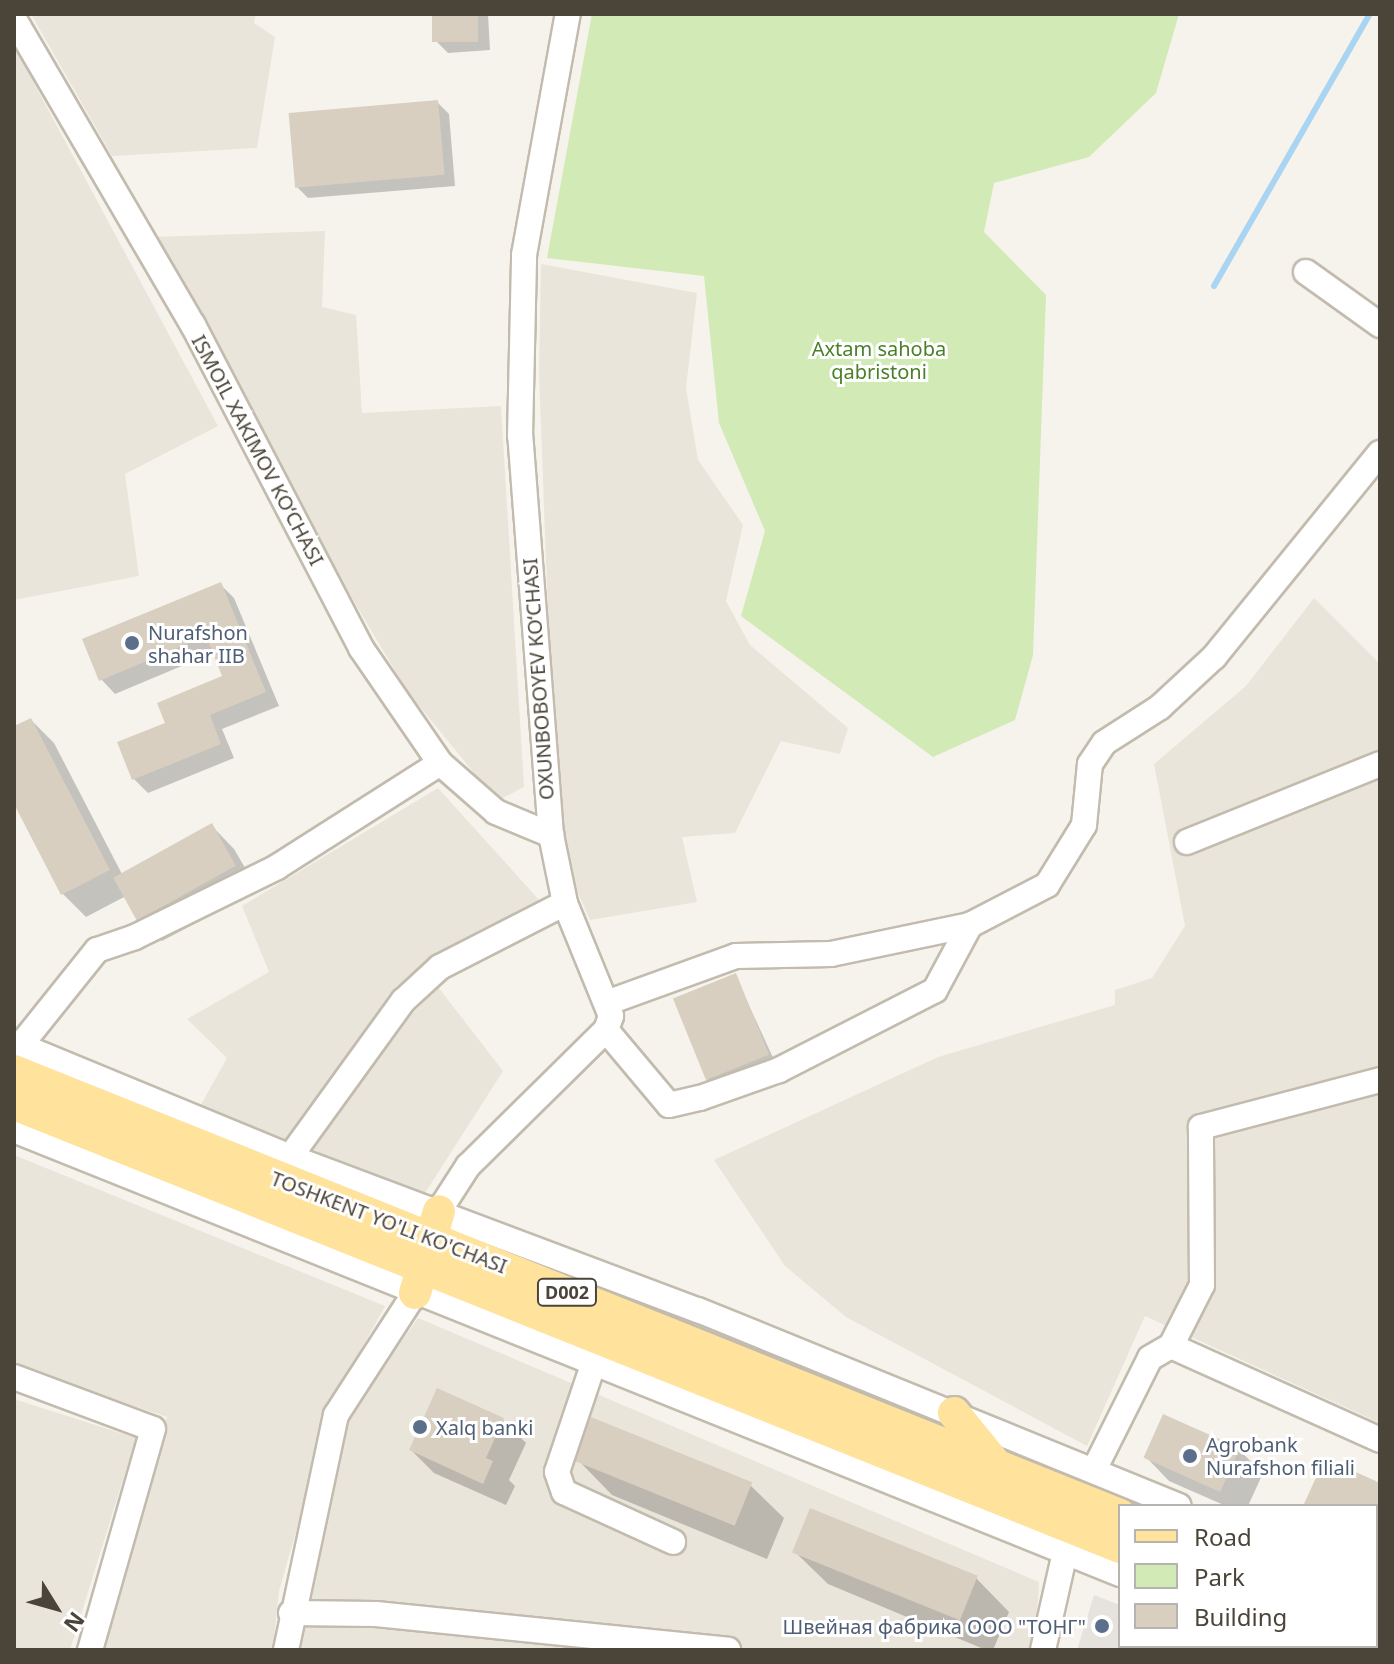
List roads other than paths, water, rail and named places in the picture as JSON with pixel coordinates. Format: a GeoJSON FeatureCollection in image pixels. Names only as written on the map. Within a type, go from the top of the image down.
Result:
{"type":"FeatureCollection","features":[{"type":"Feature","properties":{"kind":"main road","name":"TOSHKENT YO'LI KO'CHASI"},"geometry":{"type":"LineString","coordinates":[[16,1053],[427,1252],[951,1478],[1118,1546]]}},
{"type":"Feature","properties":{"kind":"main road","name":"TOSHKENT YO'LI KO'CHASI"},"geometry":{"type":"LineString","coordinates":[[14,1104],[427,1252],[995,1463],[1118,1514]]}},
{"type":"Feature","properties":{"kind":"main road"},"geometry":{"type":"LineString","coordinates":[[954,1413],[995,1463]]}},
{"type":"Feature","properties":{"kind":"main road"},"geometry":{"type":"LineString","coordinates":[[951,1478],[981,1517]]}},
{"type":"Feature","properties":{"kind":"street","name":"OXUNBOBOYEV KO‘CHASI"},"geometry":{"type":"LineString","coordinates":[[568,14],[526,240],[518,346],[520,436],[551,835],[565,903],[609,1002]]}},
{"type":"Feature","properties":{"kind":"street","name":"ISMOIL XAKIMOV KO‘CHASI"},"geometry":{"type":"LineString","coordinates":[[14,19],[193,325],[361,648],[440,763],[496,812],[551,835]]}},
{"type":"Feature","properties":{"kind":"street"},"geometry":{"type":"LineString","coordinates":[[1306,272],[1380,325]]}},
{"type":"Feature","properties":{"kind":"street"},"geometry":{"type":"LineString","coordinates":[[286,1650],[291,1613],[336,1415],[427,1252],[468,1166],[606,1030],[609,1002],[736,956],[831,954],[970,925],[1047,885],[1084,825],[1090,764],[1104,743],[1160,707],[1214,657],[1380,453]]}},
{"type":"Feature","properties":{"kind":"street"},"geometry":{"type":"LineString","coordinates":[[440,763],[277,867],[135,937],[97,950],[16,1053],[290,1157],[594,1362],[1118,1573]]}},
{"type":"Feature","properties":{"kind":"street"},"geometry":{"type":"LineString","coordinates":[[1187,842],[1380,764]]}},
{"type":"Feature","properties":{"kind":"street"},"geometry":{"type":"LineString","coordinates":[[290,1157],[403,1001],[440,967],[565,903]]}},
{"type":"Feature","properties":{"kind":"street"},"geometry":{"type":"LineString","coordinates":[[606,1030],[669,1105],[700,1098],[779,1070],[935,990],[970,925]]}},
{"type":"Feature","properties":{"kind":"street"},"geometry":{"type":"LineString","coordinates":[[1094,1470],[1150,1358],[1171,1346],[1202,1285],[1201,1127],[1380,1080]]}},
{"type":"Feature","properties":{"kind":"street"},"geometry":{"type":"LineString","coordinates":[[14,1130],[954,1413],[1174,1504]]}},
{"type":"Feature","properties":{"kind":"street"},"geometry":{"type":"LineString","coordinates":[[1171,1346],[1380,1440]]}},
{"type":"Feature","properties":{"kind":"street"},"geometry":{"type":"LineString","coordinates":[[594,1362],[557,1472],[564,1492],[673,1542]]}},
{"type":"Feature","properties":{"kind":"street"},"geometry":{"type":"LineString","coordinates":[[14,1377],[153,1429],[90,1650]]}},
{"type":"Feature","properties":{"kind":"street"},"geometry":{"type":"LineString","coordinates":[[1043,1650],[1065,1552]]}},
{"type":"Feature","properties":{"kind":"street"},"geometry":{"type":"LineString","coordinates":[[291,1613],[376,1614],[728,1650]]}},
{"type":"Feature","properties":{"kind":"waterway"},"geometry":{"type":"LineString","coordinates":[[1214,286],[1370,14]]}},
{"type":"Feature","properties":{"kind":"place","name":"Nurafshon shahar IIB"},"geometry":{"type":"Point","coordinates":[132,643]}},
{"type":"Feature","properties":{"kind":"place","name":"Xalq banki"},"geometry":{"type":"Point","coordinates":[420,1427]}},
{"type":"Feature","properties":{"kind":"place","name":"Agrobank Nurafshon filiali"},"geometry":{"type":"Point","coordinates":[1190,1456]}},
{"type":"Feature","properties":{"kind":"place","name":"Швейная фабрика ООО \"ТОНГ\""},"geometry":{"type":"Point","coordinates":[1102,1626]}},
{"type":"Feature","properties":{"kind":"park label","name":"Axtam sahoba qabristoni"},"geometry":{"type":"Point","coordinates":[879,360]}}]}
